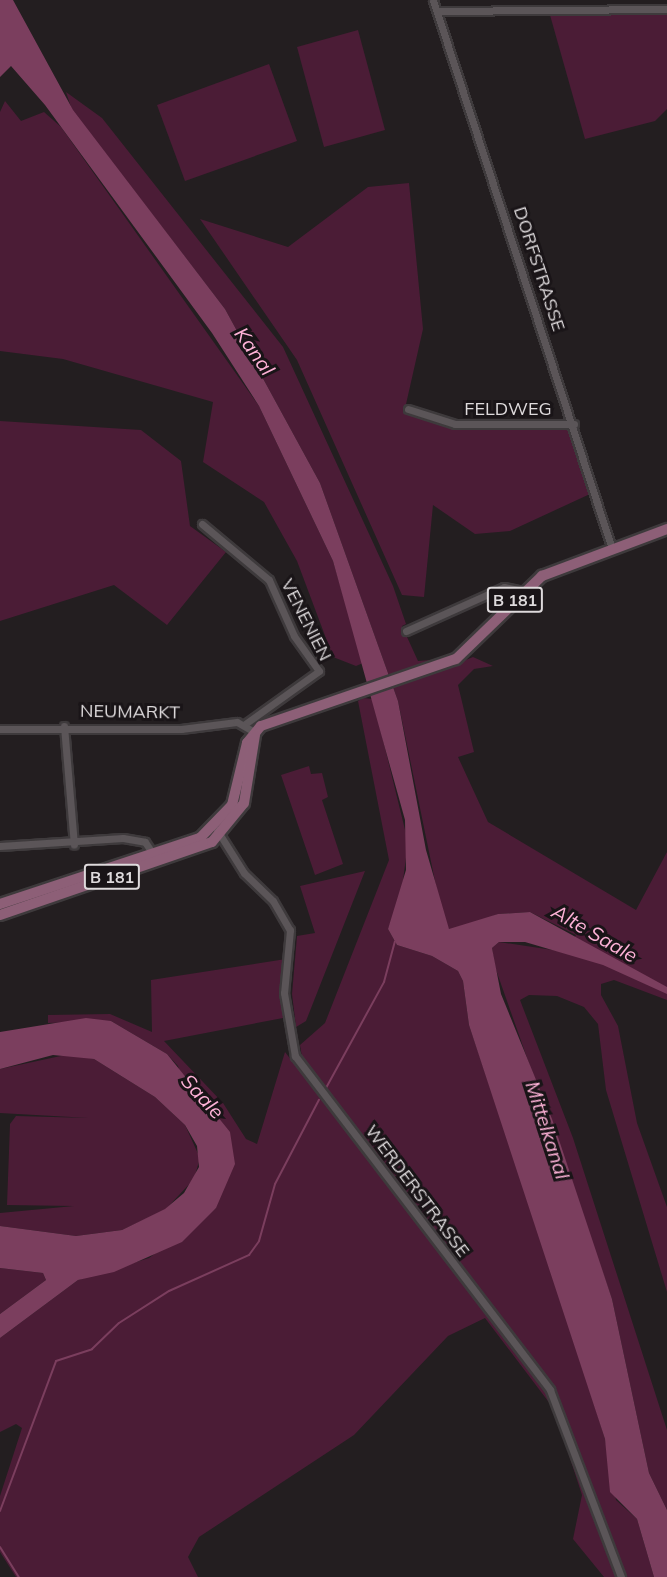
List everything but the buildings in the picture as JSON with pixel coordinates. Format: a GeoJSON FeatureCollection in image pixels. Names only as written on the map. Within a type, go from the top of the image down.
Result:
{"type":"FeatureCollection","features":[{"type":"Feature","properties":{"kind":"main road","name":"B 181"},"geometry":{"type":"LineString","coordinates":[[0,915],[194,851],[218,831],[248,794],[256,733],[276,717],[429,668],[474,647],[523,591],[542,576],[667,529]]}},
{"type":"Feature","properties":{"kind":"main road","name":"B 181"},"geometry":{"type":"LineString","coordinates":[[0,904],[218,831]]}},
{"type":"Feature","properties":{"kind":"street","name":"DORFSTRASSE"},"geometry":{"type":"LineString","coordinates":[[433,0],[574,424],[612,549]]}},
{"type":"Feature","properties":{"kind":"street"},"geometry":{"type":"LineString","coordinates":[[533,10],[536,0]]}},
{"type":"Feature","properties":{"kind":"street"},"geometry":{"type":"LineString","coordinates":[[437,11],[667,9]]}},
{"type":"Feature","properties":{"kind":"street","name":"FELDWEG"},"geometry":{"type":"LineString","coordinates":[[408,409],[455,424],[574,424]]}},
{"type":"Feature","properties":{"kind":"street","name":"VENENIEN"},"geometry":{"type":"LineString","coordinates":[[202,524],[269,580],[294,636],[319,670],[244,724]]}},
{"type":"Feature","properties":{"kind":"street"},"geometry":{"type":"LineString","coordinates":[[406,631],[504,587],[523,591]]}},
{"type":"Feature","properties":{"kind":"street"},"geometry":{"type":"LineString","coordinates":[[244,724],[256,733]]}},
{"type":"Feature","properties":{"kind":"street","name":"NEUMARKT"},"geometry":{"type":"LineString","coordinates":[[0,729],[244,724]]}},
{"type":"Feature","properties":{"kind":"street"},"geometry":{"type":"LineString","coordinates":[[64,726],[74,844]]}},
{"type":"Feature","properties":{"kind":"street","name":"WERDERSTRASSE"},"geometry":{"type":"LineString","coordinates":[[218,831],[244,873],[273,901],[290,930],[284,993],[291,1046],[295,1056],[550,1390],[621,1577]]}},
{"type":"Feature","properties":{"kind":"street"},"geometry":{"type":"LineString","coordinates":[[0,846],[74,844],[134,839],[145,842],[153,854]]}},
{"type":"Feature","properties":{"kind":"shaded area"},"geometry":{"type":"Polygon","coordinates":[[[550,15],[667,15],[667,109],[655,121],[585,139],[550,15]]]}},
{"type":"Feature","properties":{"kind":"shaded area"},"geometry":{"type":"Polygon","coordinates":[[[358,30],[385,130],[324,147],[297,47],[358,30]]]}},
{"type":"Feature","properties":{"kind":"shaded area"},"geometry":{"type":"Polygon","coordinates":[[[269,64],[297,141],[185,181],[157,105],[269,64]]]}},
{"type":"Feature","properties":{"kind":"shaded area"},"geometry":{"type":"Polygon","coordinates":[[[66,92],[102,118],[283,347],[393,586],[406,624],[402,626],[418,661],[430,660],[434,673],[473,657],[493,666],[474,669],[458,685],[474,752],[458,757],[488,822],[636,910],[667,852],[667,1000],[614,980],[601,984],[601,995],[618,1026],[637,1123],[667,1207],[667,1292],[606,1090],[598,1024],[584,1007],[557,996],[529,995],[520,1000],[573,1138],[667,1430],[667,1510],[649,1473],[612,1299],[495,967],[492,948],[499,942],[566,952],[576,935],[530,912],[498,914],[461,929],[449,929],[443,920],[398,701],[320,483],[225,309],[72,110],[66,92]]]}},
{"type":"Feature","properties":{"kind":"shaded area"},"geometry":{"type":"Polygon","coordinates":[[[5,101],[21,121],[44,112],[61,127],[259,406],[333,561],[363,663],[356,666],[333,657],[297,561],[264,502],[203,462],[213,402],[63,359],[0,351],[0,112],[5,101]]]}},
{"type":"Feature","properties":{"kind":"shaded area"},"geometry":{"type":"Polygon","coordinates":[[[409,183],[423,329],[404,413],[452,426],[567,428],[590,494],[510,531],[475,534],[433,505],[424,597],[402,595],[297,360],[200,219],[288,247],[368,187],[409,183]]]}},
{"type":"Feature","properties":{"kind":"shaded area"},"geometry":{"type":"Polygon","coordinates":[[[0,421],[141,430],[181,461],[190,526],[226,552],[167,625],[114,585],[0,621],[0,421]]]}},
{"type":"Feature","properties":{"kind":"shaded area"},"geometry":{"type":"Polygon","coordinates":[[[363,698],[373,699],[408,842],[401,896],[388,929],[397,945],[432,956],[458,971],[463,981],[469,1025],[556,1280],[605,1439],[616,1500],[637,1519],[654,1577],[604,1577],[573,1539],[582,1495],[554,1409],[485,1318],[448,1336],[354,1435],[199,1537],[188,1557],[198,1577],[16,1577],[0,1552],[0,1496],[22,1428],[16,1424],[0,1432],[0,1338],[78,1280],[149,1258],[216,1208],[178,1066],[167,1054],[111,1021],[48,1023],[48,1015],[110,1014],[152,1032],[151,980],[286,959],[283,1018],[164,1041],[223,1103],[246,1139],[257,1144],[285,1052],[292,1061],[302,1057],[300,1045],[325,1023],[389,860],[358,701],[363,698]]]}},
{"type":"Feature","properties":{"kind":"shaded area"},"geometry":{"type":"Polygon","coordinates":[[[309,766],[311,774],[322,773],[328,797],[322,800],[343,864],[315,875],[281,775],[309,766]]]}},
{"type":"Feature","properties":{"kind":"shaded area"},"geometry":{"type":"Polygon","coordinates":[[[365,871],[306,1021],[296,1027],[292,994],[297,936],[315,933],[300,886],[365,871]]]}},
{"type":"Feature","properties":{"kind":"shaded area"},"geometry":{"type":"Polygon","coordinates":[[[70,1054],[94,1059],[155,1097],[185,1125],[200,1158],[194,1179],[165,1210],[122,1230],[76,1236],[0,1226],[0,1213],[74,1206],[7,1205],[10,1124],[16,1116],[89,1118],[0,1113],[0,1069],[70,1054]]]}},
{"type":"Feature","properties":{"kind":"shaded area"},"geometry":{"type":"Polygon","coordinates":[[[0,1268],[43,1273],[46,1280],[0,1314],[0,1268]]]}},
{"type":"Feature","properties":{"kind":"water","name":"Mittelkanal"},"geometry":{"type":"Polygon","coordinates":[[[0,0],[13,0],[73,110],[225,309],[320,483],[398,701],[426,850],[449,929],[498,914],[530,912],[667,987],[667,994],[603,965],[525,942],[499,942],[492,948],[501,994],[552,1119],[612,1299],[649,1473],[667,1510],[667,1577],[654,1577],[637,1519],[610,1492],[605,1439],[469,1025],[463,981],[458,971],[432,956],[397,945],[388,929],[406,870],[405,820],[333,561],[259,406],[212,333],[45,105],[11,66],[0,77],[0,0]]]}},
{"type":"Feature","properties":{"kind":"water"},"geometry":{"type":"Polygon","coordinates":[[[86,1018],[111,1021],[167,1054],[230,1132],[235,1164],[216,1208],[182,1242],[114,1272],[78,1280],[0,1338],[0,1314],[46,1280],[43,1273],[0,1268],[0,1226],[76,1236],[122,1230],[165,1209],[184,1193],[199,1167],[197,1146],[185,1125],[155,1097],[94,1059],[53,1055],[0,1069],[0,1032],[86,1018]]]}},
{"type":"Feature","properties":{"kind":"waterway"},"geometry":{"type":"LineString","coordinates":[[326,1088],[384,982],[395,941]]}},
{"type":"Feature","properties":{"kind":"waterway"},"geometry":{"type":"LineString","coordinates":[[0,1511],[56,1361],[92,1349],[119,1323],[169,1291],[249,1255],[259,1241],[275,1184],[319,1100]]}},
{"type":"Feature","properties":{"kind":"waterway"},"geometry":{"type":"LineString","coordinates":[[0,1547],[19,1577]]}},
{"type":"Feature","properties":{"kind":"water label","name":"Kanal"},"geometry":{"type":"Point","coordinates":[255,351]}},
{"type":"Feature","properties":{"kind":"water label","name":"Alte Saale"},"geometry":{"type":"Point","coordinates":[595,933]}},
{"type":"Feature","properties":{"kind":"water label","name":"Saale"},"geometry":{"type":"Point","coordinates":[203,1096]}}]}
